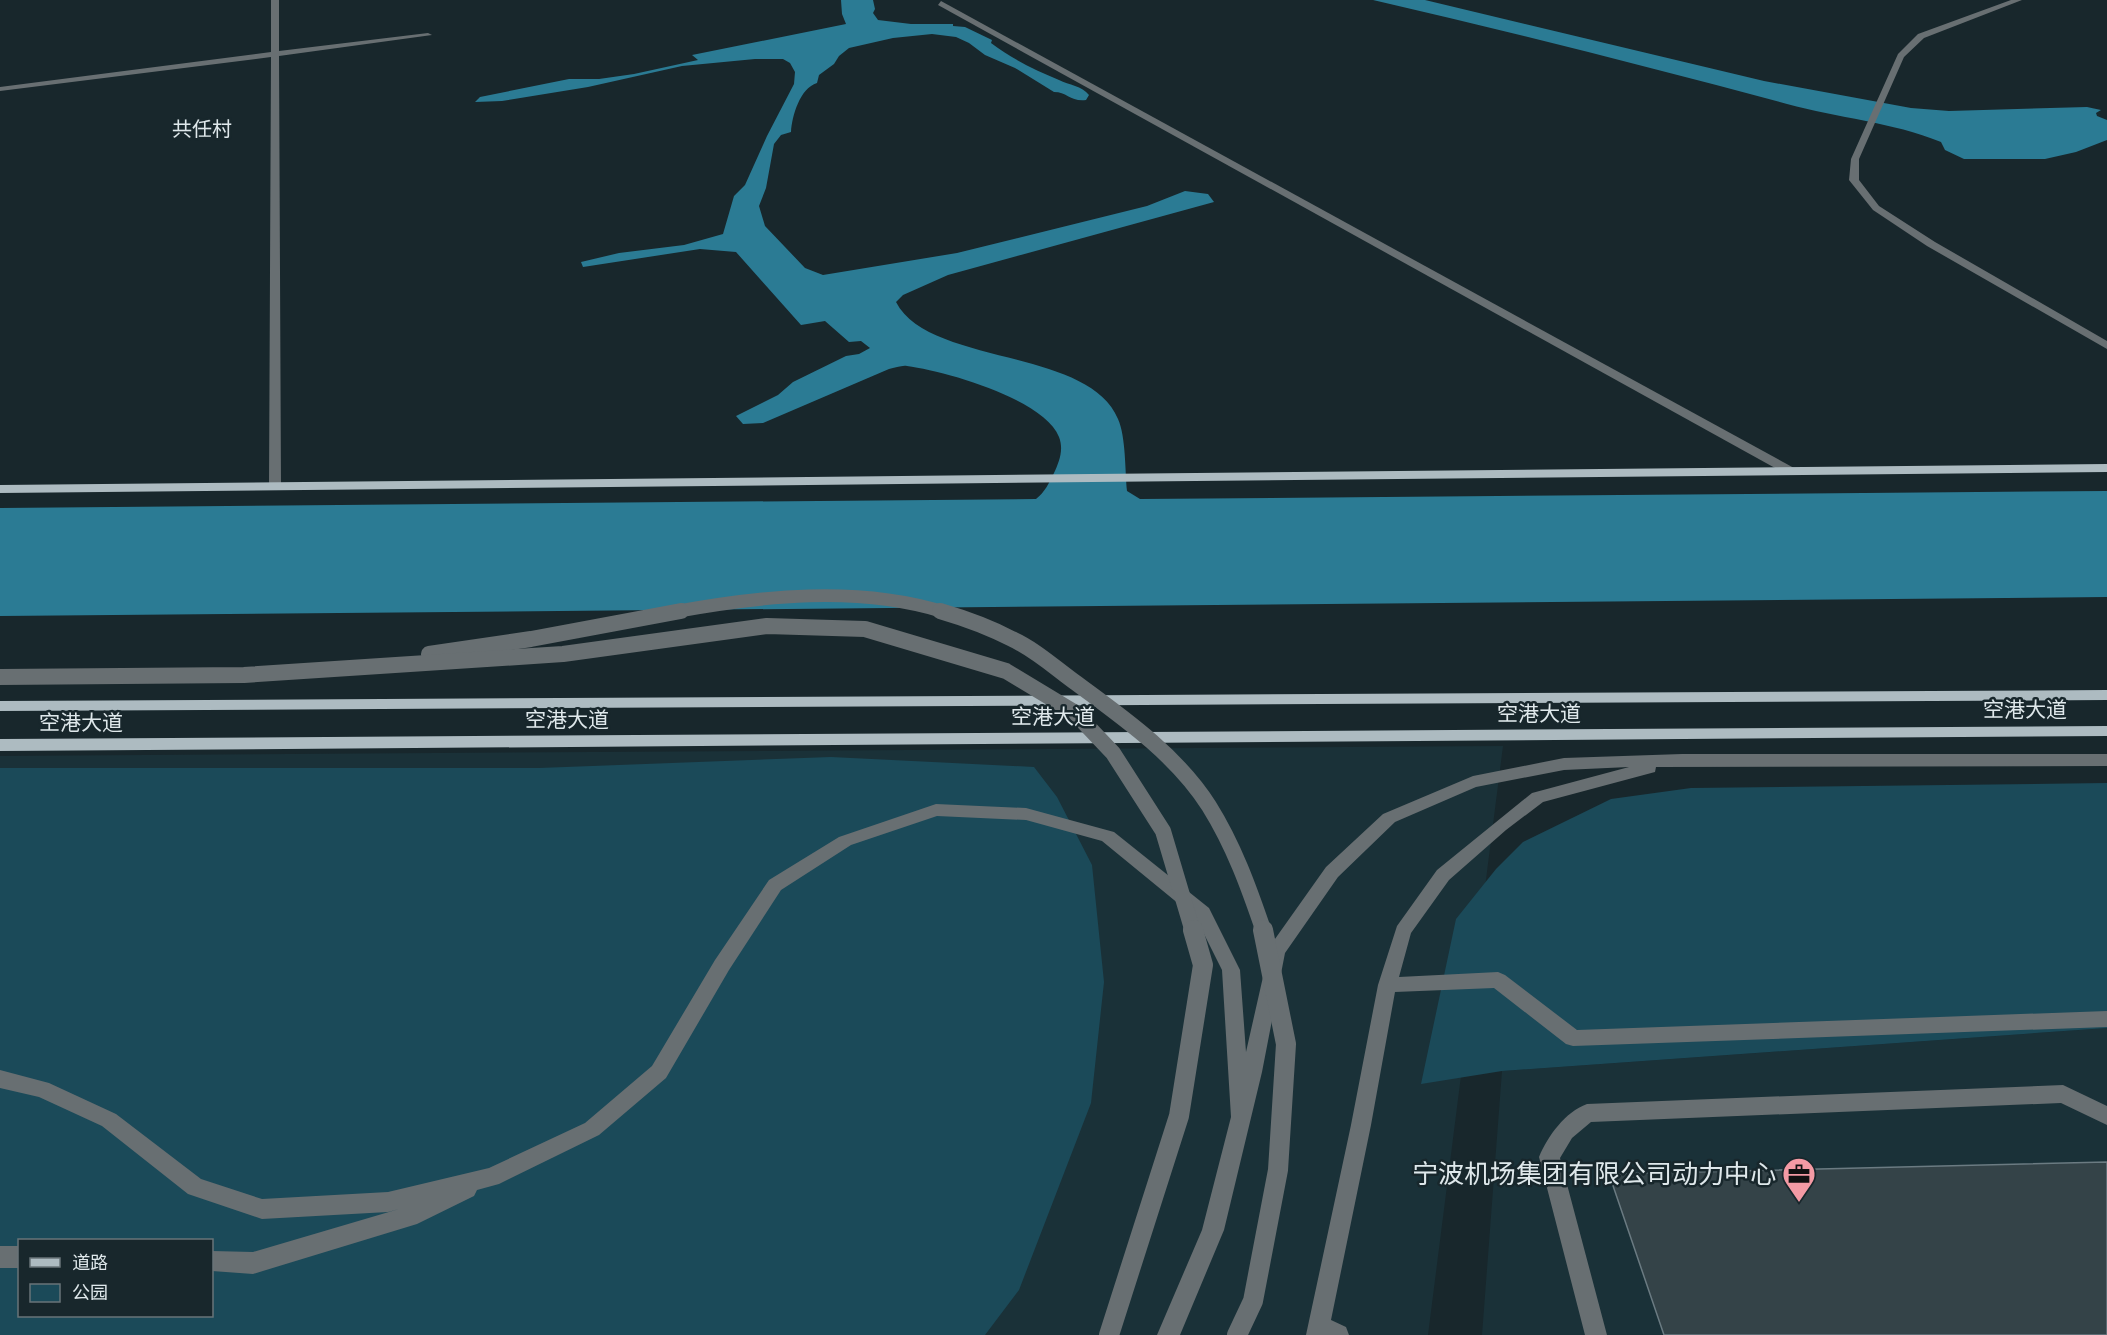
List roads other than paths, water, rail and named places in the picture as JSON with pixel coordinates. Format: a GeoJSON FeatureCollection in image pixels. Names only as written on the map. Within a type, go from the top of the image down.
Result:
{"type":"FeatureCollection","features":[{"type":"Feature","properties":{"kind":"main road"},"geometry":{"type":"LineString","coordinates":[[0,489],[2107,468]]}},
{"type":"Feature","properties":{"kind":"main road","name":"空港大道"},"geometry":{"type":"LineString","coordinates":[[0,706],[2107,695]]}},
{"type":"Feature","properties":{"kind":"main road","name":"空港大道"},"geometry":{"type":"LineString","coordinates":[[0,745],[2107,731]]}},
{"type":"Feature","properties":{"kind":"street"},"geometry":{"type":"LineString","coordinates":[[275,0],[275,486]]}},
{"type":"Feature","properties":{"kind":"street"},"geometry":{"type":"LineString","coordinates":[[2018,0],[1921,36],[1901,56],[1855,159],[1854,180],[1876,208],[1922,238],[2107,346]]}},
{"type":"Feature","properties":{"kind":"street"},"geometry":{"type":"LineString","coordinates":[[941,3],[1790,471]]}},
{"type":"Feature","properties":{"kind":"street"},"geometry":{"type":"LineString","coordinates":[[0,89],[428,35]]}},
{"type":"Feature","properties":{"kind":"street"},"geometry":{"type":"LineString","coordinates":[[244,675],[445,653],[717,604],[772,598],[864,596],[915,603],[969,620],[1013,639],[1038,655],[1129,722],[1177,767],[1208,804],[1231,843],[1250,887],[1263,933],[1286,1044],[1286,1055],[1278,1170],[1254,1300],[1237,1335]]}},
{"type":"Feature","properties":{"kind":"street"},"geometry":{"type":"LineString","coordinates":[[0,677],[244,675],[563,654],[767,626],[865,629],[1006,671],[1074,712],[1113,753],[1163,831],[1203,965],[1179,1116],[1109,1335]]}},
{"type":"Feature","properties":{"kind":"street"},"geometry":{"type":"LineString","coordinates":[[1325,1332],[1388,985],[1403,931],[1443,875],[1500,825],[1538,798],[1588,782],[1682,760]]}},
{"type":"Feature","properties":{"kind":"street"},"geometry":{"type":"LineString","coordinates":[[1168,1335],[1213,1230],[1240,1119],[1276,951],[1332,872],[1389,818],[1473,782],[1564,764],[1682,760],[2107,760]]}},
{"type":"Feature","properties":{"kind":"street"},"geometry":{"type":"LineString","coordinates":[[213,1261],[253,1263],[417,1214],[592,1130],[659,1072],[722,964],[775,885],[845,841],[936,810],[1026,814],[1108,836],[1203,913],[1231,970],[1240,1119]]}},
{"type":"Feature","properties":{"kind":"street"},"geometry":{"type":"LineString","coordinates":[[1388,985],[1498,980],[1573,1038],[2107,1019]]}},
{"type":"Feature","properties":{"kind":"street"},"geometry":{"type":"LineString","coordinates":[[0,1079],[42,1089],[109,1120],[195,1187],[262,1209],[388,1202],[492,1177]]}},
{"type":"Feature","properties":{"kind":"street"},"geometry":{"type":"LineString","coordinates":[[1596,1335],[1549,1157],[1564,1132],[1587,1113],[2063,1094],[2107,1116]]}},
{"type":"Feature","properties":{"kind":"street"},"geometry":{"type":"LineString","coordinates":[[0,1257],[18,1257]]}},
{"type":"Feature","properties":{"kind":"place","name":"宁波机场集团有限公司动力中心"},"geometry":{"type":"Point","coordinates":[1799,1203]}},
{"type":"Feature","properties":{"kind":"district","name":"共任村"},"geometry":{"type":"Point","coordinates":[202,129]}}]}
